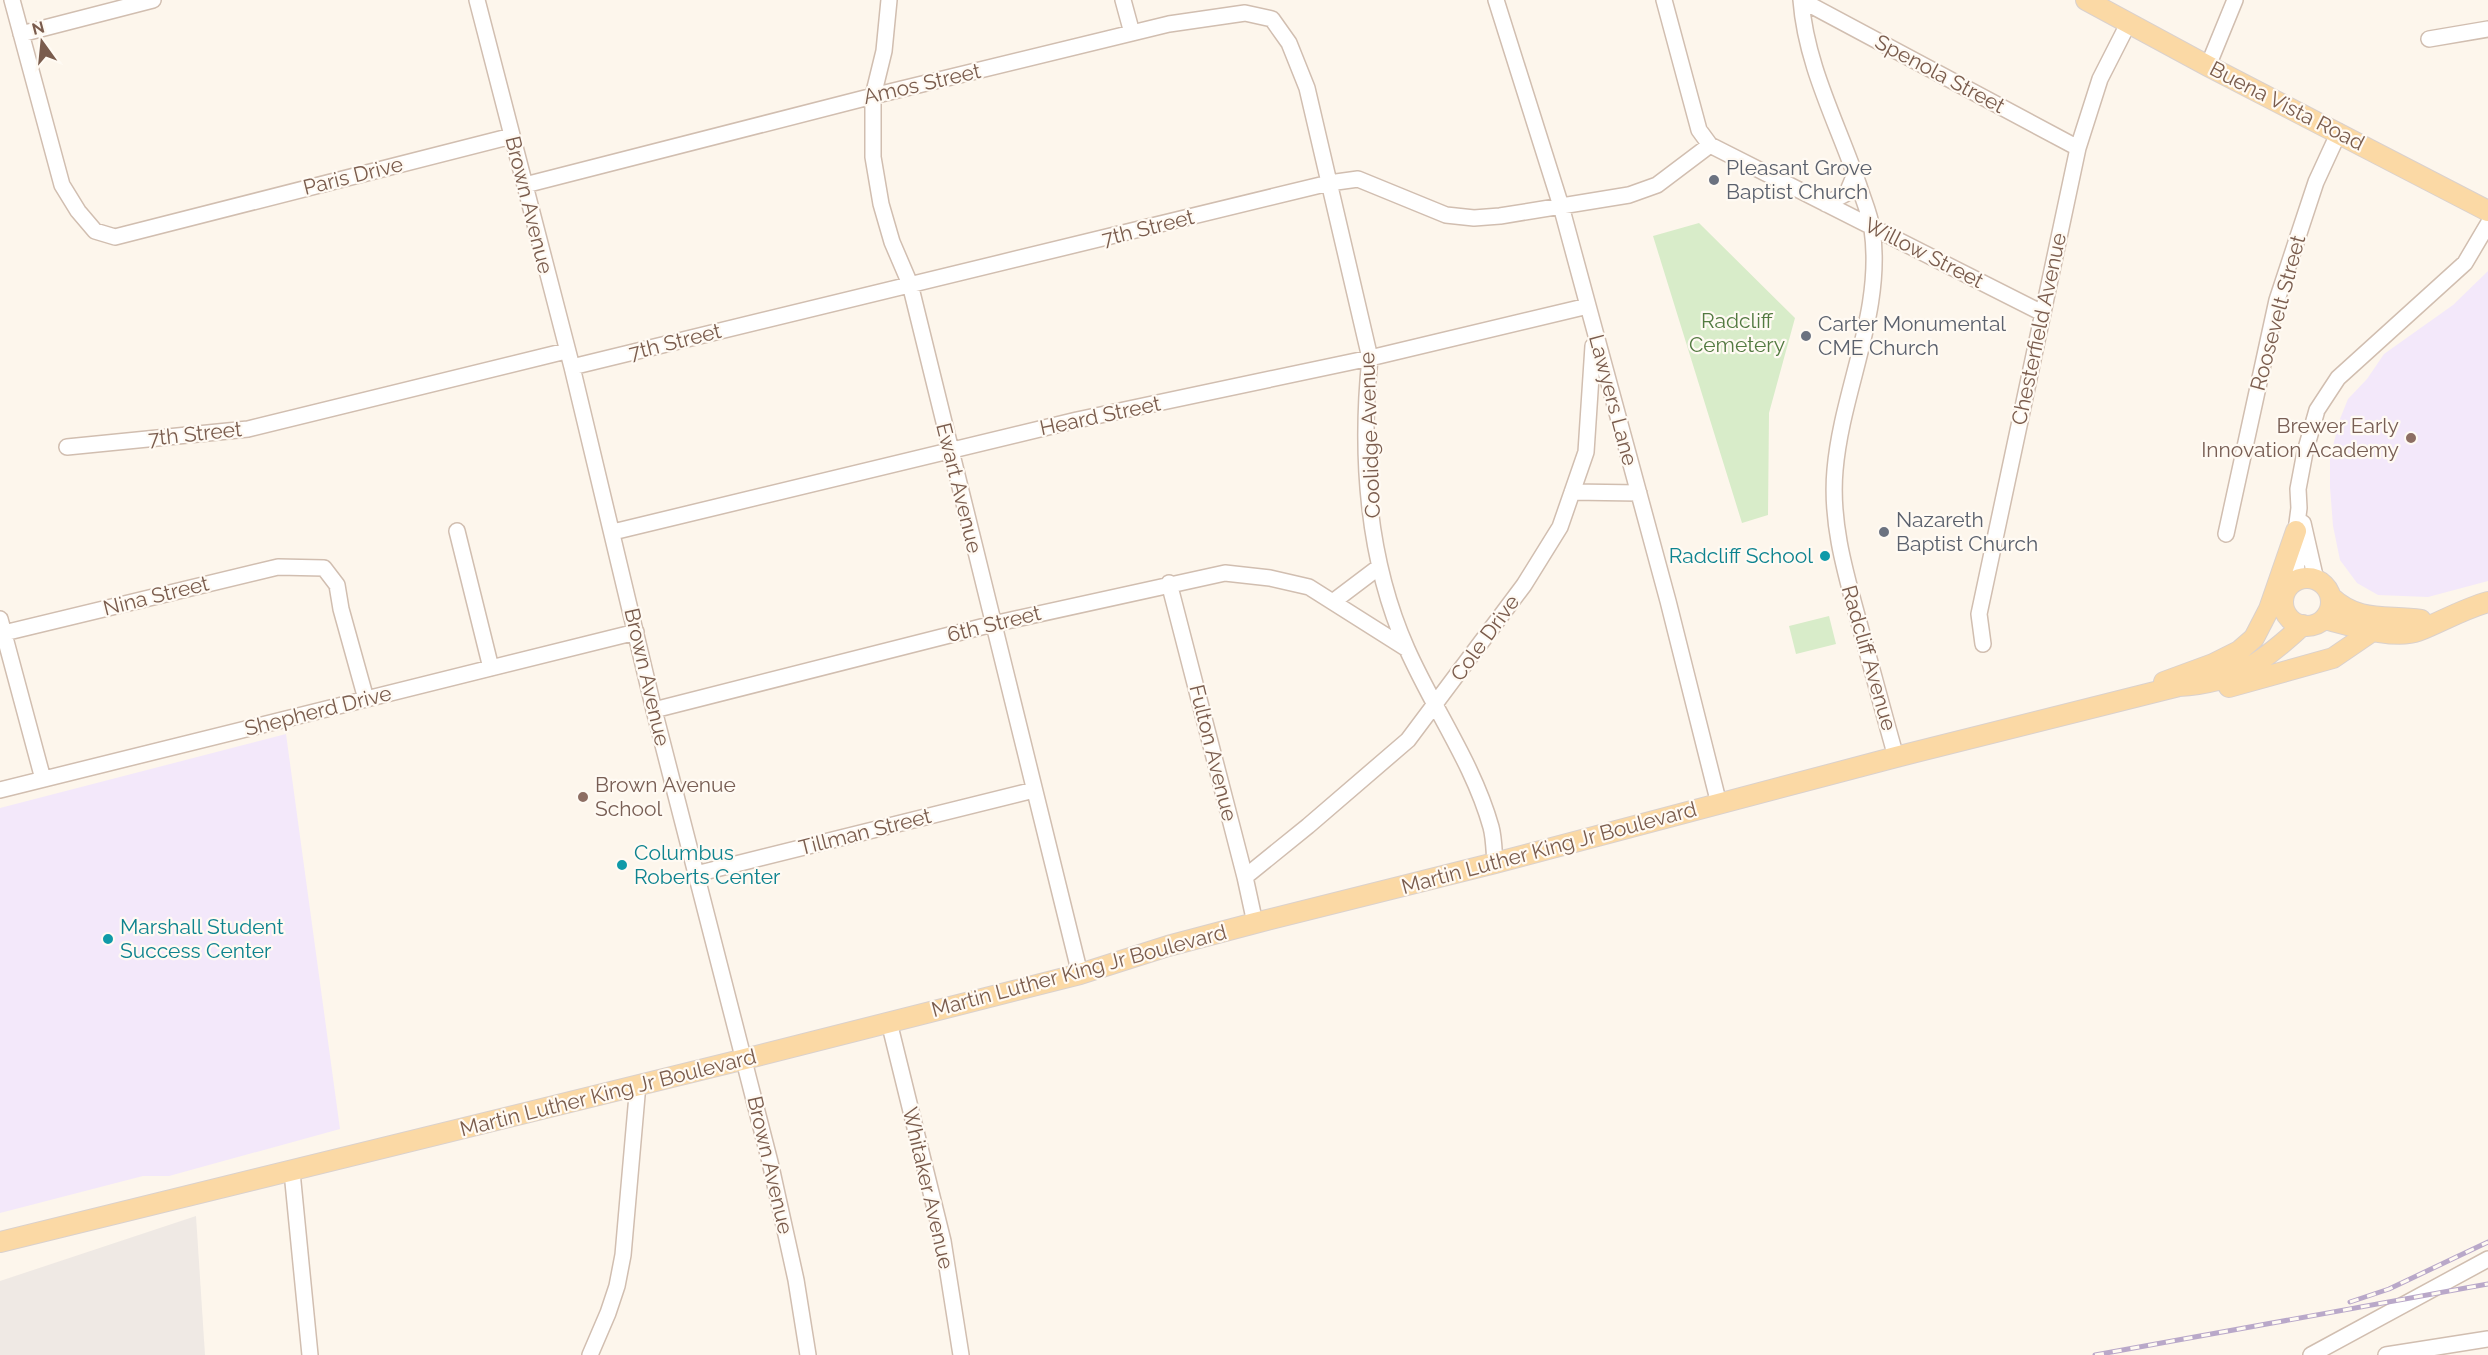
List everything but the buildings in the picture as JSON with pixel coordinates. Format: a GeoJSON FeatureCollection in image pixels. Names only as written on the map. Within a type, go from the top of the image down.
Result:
{"type":"FeatureCollection","features":[{"type":"Feature","properties":{"kind":"main road","name":"Buena Vista Road"},"geometry":{"type":"LineString","coordinates":[[2086,0],[2488,211]]}},
{"type":"Feature","properties":{"kind":"main road"},"geometry":{"type":"LineString","coordinates":[[2136,698],[2167,680],[2213,664],[2239,651],[2254,638],[2269,609],[2296,531]]}},
{"type":"Feature","properties":{"kind":"main road"},"geometry":{"type":"LineString","coordinates":[[2432,623],[2419,619],[2364,616],[2342,607],[2331,597],[2323,584],[2316,580],[2300,579],[2293,583],[2284,595],[2283,603],[2289,618],[2303,625],[2311,626],[2325,619],[2374,630],[2416,632],[2432,623],[2488,602]]}},
{"type":"Feature","properties":{"kind":"main road"},"geometry":{"type":"LineString","coordinates":[[2325,619],[2331,605],[2331,597]]}},
{"type":"Feature","properties":{"kind":"main road","name":"Martin Luther King Jr Boulevard"},"geometry":{"type":"LineString","coordinates":[[0,1242],[292,1172],[1080,974],[1168,946],[1255,923],[1495,863],[1896,757],[2156,693],[2179,686],[2241,657],[2261,643],[2272,633],[2281,617],[2283,603]]}},
{"type":"Feature","properties":{"kind":"main road","name":"Martin Luther King Jr Boulevard"},"geometry":{"type":"LineString","coordinates":[[2179,686],[2206,685],[2236,675],[2284,642],[2303,625]]}},
{"type":"Feature","properties":{"kind":"main road","name":"Martin Luther King Jr Boulevard"},"geometry":{"type":"LineString","coordinates":[[2156,693],[2197,695],[2333,658],[2374,630]]}},
{"type":"Feature","properties":{"kind":"street","name":"Paris Drive"},"geometry":{"type":"LineString","coordinates":[[12,0],[62,184],[78,212],[95,231],[115,237],[512,136]]}},
{"type":"Feature","properties":{"kind":"street"},"geometry":{"type":"LineString","coordinates":[[21,34],[153,0]]}},
{"type":"Feature","properties":{"kind":"street","name":"Brown Avenue"},"geometry":{"type":"LineString","coordinates":[[477,0],[613,532],[654,710],[745,1059],[796,1280],[808,1355]]}},
{"type":"Feature","properties":{"kind":"street","name":"Ewart Avenue"},"geometry":{"type":"LineString","coordinates":[[889,0],[884,51],[873,96],[873,157],[881,204],[892,242],[910,284],[1080,974]]}},
{"type":"Feature","properties":{"kind":"street"},"geometry":{"type":"LineString","coordinates":[[1123,0],[1132,33]]}},
{"type":"Feature","properties":{"kind":"street","name":"Lawyers Lane"},"geometry":{"type":"LineString","coordinates":[[1496,0],[1561,206],[1639,493],[1719,804]]}},
{"type":"Feature","properties":{"kind":"street"},"geometry":{"type":"LineString","coordinates":[[1664,0],[1699,130],[1710,145]]}},
{"type":"Feature","properties":{"kind":"street","name":"Spenola Street"},"geometry":{"type":"LineString","coordinates":[[1801,0],[2078,148]]}},
{"type":"Feature","properties":{"kind":"street","name":"Radcliff Avenue"},"geometry":{"type":"LineString","coordinates":[[1801,0],[1805,38],[1812,62],[1855,174],[1872,227],[1875,266],[1872,293],[1838,444],[1834,498],[1842,562],[1896,757]]}},
{"type":"Feature","properties":{"kind":"street"},"geometry":{"type":"LineString","coordinates":[[2208,66],[2235,0]]}},
{"type":"Feature","properties":{"kind":"street","name":"Amos Street"},"geometry":{"type":"LineString","coordinates":[[525,185],[873,96],[1202,18],[1245,13],[1272,19],[1289,43],[1297,63]]}},
{"type":"Feature","properties":{"kind":"street","name":"Chesterfield Avenue"},"geometry":{"type":"LineString","coordinates":[[1983,644],[1979,614],[2078,148],[2100,79],[2129,22]]}},
{"type":"Feature","properties":{"kind":"street"},"geometry":{"type":"LineString","coordinates":[[2429,39],[2488,29]]}},
{"type":"Feature","properties":{"kind":"street","name":"Coolidge Avenue"},"geometry":{"type":"LineString","coordinates":[[1297,63],[1307,88],[1370,358],[1365,403],[1366,457],[1374,542],[1379,567],[1407,649],[1475,780],[1491,829],[1495,863]]}},
{"type":"Feature","properties":{"kind":"street","name":"Roosevelt Street"},"geometry":{"type":"LineString","coordinates":[[2226,534],[2277,300],[2316,182],[2339,132]]}},
{"type":"Feature","properties":{"kind":"street","name":"7th Street"},"geometry":{"type":"LineString","coordinates":[[572,368],[1329,183],[1358,179],[1446,215],[1474,218],[1500,216],[1629,195],[1657,185],[1710,145]]}},
{"type":"Feature","properties":{"kind":"street","name":"Willow Street"},"geometry":{"type":"LineString","coordinates":[[1710,145],[2042,313]]}},
{"type":"Feature","properties":{"kind":"street"},"geometry":{"type":"LineString","coordinates":[[1826,204],[1847,193],[1855,174]]}},
{"type":"Feature","properties":{"kind":"street"},"geometry":{"type":"LineString","coordinates":[[2316,580],[2299,508],[2298,489],[2305,452],[2317,410],[2338,378],[2465,263],[2488,224]]}},
{"type":"Feature","properties":{"kind":"street","name":"Heard Street"},"geometry":{"type":"LineString","coordinates":[[613,532],[1077,420],[1370,358],[1588,306]]}},
{"type":"Feature","properties":{"kind":"street","name":"Cole Drive"},"geometry":{"type":"LineString","coordinates":[[1245,877],[1407,740],[1524,585],[1560,527],[1586,452],[1593,369],[1593,326]]}},
{"type":"Feature","properties":{"kind":"street","name":"7th Street"},"geometry":{"type":"LineString","coordinates":[[68,447],[248,429],[566,351]]}},
{"type":"Feature","properties":{"kind":"street"},"geometry":{"type":"LineString","coordinates":[[1572,492],[1639,493]]}},
{"type":"Feature","properties":{"kind":"street"},"geometry":{"type":"LineString","coordinates":[[2293,583],[2298,560],[2296,531],[2299,508]]}},
{"type":"Feature","properties":{"kind":"street"},"geometry":{"type":"LineString","coordinates":[[457,531],[491,668]]}},
{"type":"Feature","properties":{"kind":"street","name":"Nina Street"},"geometry":{"type":"LineString","coordinates":[[1,629],[278,567],[324,568],[337,585],[341,609],[366,699]]}},
{"type":"Feature","properties":{"kind":"street"},"geometry":{"type":"LineString","coordinates":[[1334,601],[1379,567]]}},
{"type":"Feature","properties":{"kind":"street","name":"6th Street"},"geometry":{"type":"LineString","coordinates":[[654,710],[993,624],[1224,573],[1270,578],[1309,587],[1407,649]]}},
{"type":"Feature","properties":{"kind":"street","name":"Fulton Avenue"},"geometry":{"type":"LineString","coordinates":[[1169,584],[1255,923]]}},
{"type":"Feature","properties":{"kind":"street"},"geometry":{"type":"LineString","coordinates":[[1,629],[43,779]]}},
{"type":"Feature","properties":{"kind":"street","name":"Shepherd Drive"},"geometry":{"type":"LineString","coordinates":[[0,790],[636,632]]}},
{"type":"Feature","properties":{"kind":"street","name":"Tillman Street"},"geometry":{"type":"LineString","coordinates":[[696,874],[1034,790]]}},
{"type":"Feature","properties":{"kind":"street","name":"Whitaker Avenue"},"geometry":{"type":"LineString","coordinates":[[889,1022],[943,1241],[961,1355]]}},
{"type":"Feature","properties":{"kind":"street"},"geometry":{"type":"LineString","coordinates":[[590,1355],[608,1313],[619,1276],[638,1084]]}},
{"type":"Feature","properties":{"kind":"street"},"geometry":{"type":"LineString","coordinates":[[292,1172],[310,1355]]}},
{"type":"Feature","properties":{"kind":"street"},"geometry":{"type":"LineString","coordinates":[[2311,1355],[2488,1259]]}},
{"type":"Feature","properties":{"kind":"street"},"geometry":{"type":"LineString","coordinates":[[2386,1355],[2488,1339]]}},
{"type":"Feature","properties":{"kind":"shaded area","name":"Brewer Early Innovation Academy"},"geometry":{"type":"Polygon","coordinates":[[[2488,271],[2488,581],[2428,597],[2378,595],[2357,583],[2340,560],[2333,526],[2330,457],[2340,419],[2348,399],[2367,379],[2384,354],[2453,305],[2488,271]]]}},
{"type":"Feature","properties":{"kind":"shaded area"},"geometry":{"type":"Polygon","coordinates":[[[286,734],[340,1129],[169,1176],[143,1176],[0,1213],[0,808],[286,734]]]}},
{"type":"Feature","properties":{"kind":"shaded area"},"geometry":{"type":"Polygon","coordinates":[[[196,1216],[205,1355],[0,1355],[0,1281],[196,1216]]]}},
{"type":"Feature","properties":{"kind":"green space","name":"Radcliff Cemetery"},"geometry":{"type":"Polygon","coordinates":[[[1699,223],[1795,318],[1769,413],[1768,515],[1742,523],[1653,236],[1699,223]]]}},
{"type":"Feature","properties":{"kind":"green space"},"geometry":{"type":"Polygon","coordinates":[[[1829,616],[1836,644],[1796,654],[1789,626],[1829,616]]]}},
{"type":"Feature","properties":{"kind":"railway"},"geometry":{"type":"LineString","coordinates":[[2350,1302],[2389,1289],[2488,1242]]}},
{"type":"Feature","properties":{"kind":"railway"},"geometry":{"type":"LineString","coordinates":[[2095,1355],[2488,1284]]}},
{"type":"Feature","properties":{"kind":"place","name":"Pleasant Grove Baptist Church"},"geometry":{"type":"Point","coordinates":[1714,180]}},
{"type":"Feature","properties":{"kind":"place","name":"Carter Monumental CME Church"},"geometry":{"type":"Point","coordinates":[1806,336]}},
{"type":"Feature","properties":{"kind":"place","name":"Brewer Early Innovation Academy"},"geometry":{"type":"Point","coordinates":[2411,438]}},
{"type":"Feature","properties":{"kind":"place","name":"Nazareth Baptist Church"},"geometry":{"type":"Point","coordinates":[1884,532]}},
{"type":"Feature","properties":{"kind":"place","name":"Radcliff School"},"geometry":{"type":"Point","coordinates":[1825,556]}},
{"type":"Feature","properties":{"kind":"place","name":"Brown Avenue School"},"geometry":{"type":"Point","coordinates":[583,797]}},
{"type":"Feature","properties":{"kind":"place","name":"Columbus Roberts Center"},"geometry":{"type":"Point","coordinates":[622,865]}},
{"type":"Feature","properties":{"kind":"place","name":"Marshall Student Success Center"},"geometry":{"type":"Point","coordinates":[108,939]}}]}
